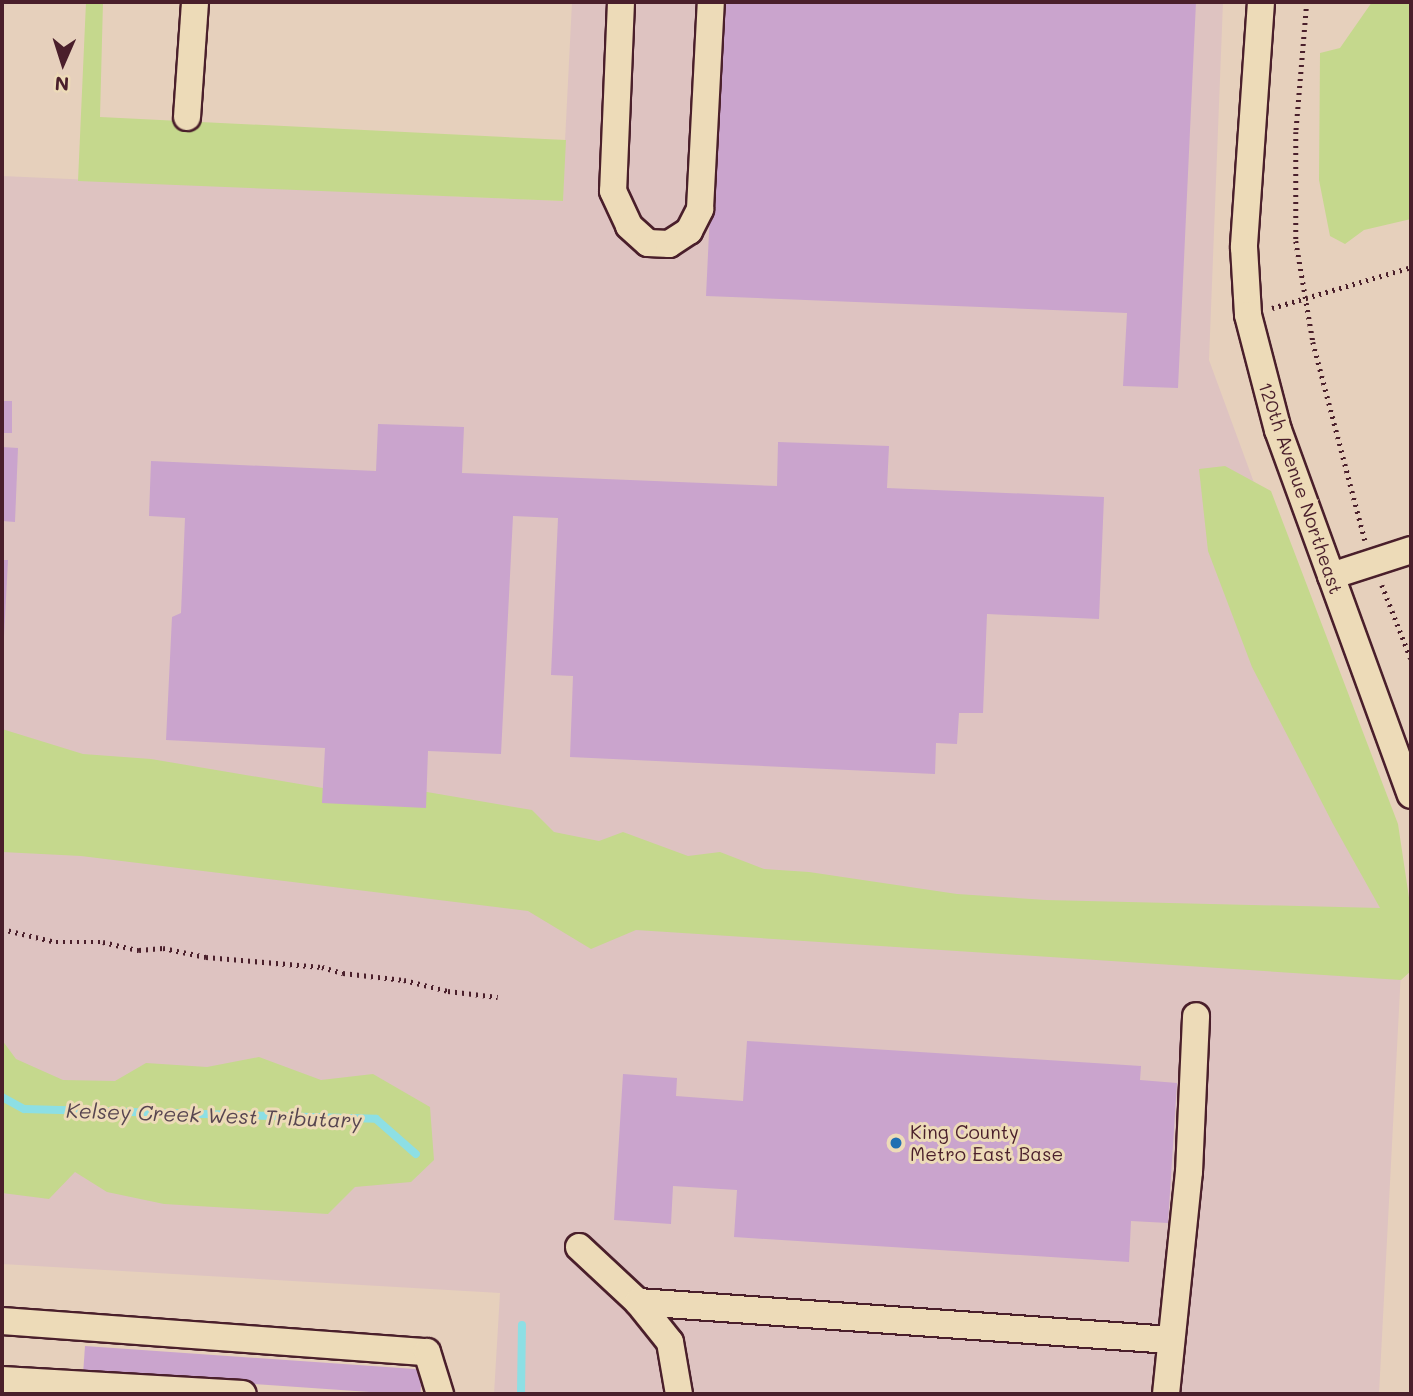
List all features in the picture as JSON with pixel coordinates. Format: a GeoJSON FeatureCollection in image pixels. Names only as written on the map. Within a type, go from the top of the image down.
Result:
{"type":"FeatureCollection","features":[{"type":"Feature","properties":{"kind":"street"},"geometry":{"type":"LineString","coordinates":[[187,117],[195,2]]}},
{"type":"Feature","properties":{"kind":"street"},"geometry":{"type":"LineString","coordinates":[[621,2],[613,191],[629,226],[648,243],[669,244],[689,231],[700,209],[711,2]]}},
{"type":"Feature","properties":{"kind":"street","name":"120th Avenue Northeast"},"geometry":{"type":"LineString","coordinates":[[1261,2],[1244,247],[1248,315],[1278,430],[1411,795]]}},
{"type":"Feature","properties":{"kind":"street"},"geometry":{"type":"LineString","coordinates":[[1331,576],[1411,550]]}},
{"type":"Feature","properties":{"kind":"street"},"geometry":{"type":"LineString","coordinates":[[1166,1394],[1189,1172],[1196,1016]]}},
{"type":"Feature","properties":{"kind":"street"},"geometry":{"type":"LineString","coordinates":[[579,1247],[638,1302],[670,1342],[679,1394]]}},
{"type":"Feature","properties":{"kind":"street"},"geometry":{"type":"LineString","coordinates":[[638,1302],[1171,1340]]}},
{"type":"Feature","properties":{"kind":"street"},"geometry":{"type":"LineString","coordinates":[[2,1321],[427,1352],[440,1394]]}},
{"type":"Feature","properties":{"kind":"street"},"geometry":{"type":"LineString","coordinates":[[2,1380],[243,1394]]}},
{"type":"Feature","properties":{"kind":"path"},"geometry":{"type":"LineString","coordinates":[[1307,2],[1294,181],[1296,241],[1305,298],[1362,533]]}},
{"type":"Feature","properties":{"kind":"path"},"geometry":{"type":"LineString","coordinates":[[1248,315],[1411,267]]}},
{"type":"Feature","properties":{"kind":"path"},"geometry":{"type":"LineString","coordinates":[[1397,622],[1411,659]]}},
{"type":"Feature","properties":{"kind":"path"},"geometry":{"type":"LineString","coordinates":[[2,929],[56,942],[103,942],[139,950],[163,948],[206,957],[322,967],[342,973],[404,980],[448,991],[498,997]]}},
{"type":"Feature","properties":{"kind":"shaded area"},"geometry":{"type":"Polygon","coordinates":[[[572,2],[1223,2],[1209,360],[1405,894],[1379,1394],[494,1394],[500,1293],[2,1264],[2,176],[562,201],[572,2]]]}},
{"type":"Feature","properties":{"kind":"green space"},"geometry":{"type":"Polygon","coordinates":[[[86,2],[103,2],[100,117],[566,140],[563,201],[78,181],[86,2]]]}},
{"type":"Feature","properties":{"kind":"green space"},"geometry":{"type":"Polygon","coordinates":[[[1372,2],[1411,2],[1411,219],[1364,230],[1345,244],[1330,236],[1319,180],[1320,53],[1340,48],[1372,2]]]}},
{"type":"Feature","properties":{"kind":"green space"},"geometry":{"type":"Polygon","coordinates":[[[1225,466],[1271,491],[1398,824],[1411,911],[1411,971],[1401,980],[636,930],[591,949],[528,911],[81,856],[2,852],[2,729],[83,754],[151,759],[323,788],[427,792],[532,810],[554,832],[599,841],[623,832],[688,856],[720,852],[764,869],[809,872],[957,894],[1046,900],[1380,908],[1333,824],[1252,667],[1208,551],[1199,469],[1225,466]]]}},
{"type":"Feature","properties":{"kind":"green space"},"geometry":{"type":"Polygon","coordinates":[[[2,1040],[16,1059],[63,1080],[115,1081],[146,1063],[207,1067],[259,1057],[321,1080],[373,1074],[430,1107],[434,1160],[411,1182],[355,1187],[328,1214],[164,1204],[107,1192],[75,1172],[49,1199],[2,1193],[2,1040]]]}},
{"type":"Feature","properties":{"kind":"building"},"geometry":{"type":"Polygon","coordinates":[[[720,2],[1196,2],[1178,388],[1123,386],[1127,313],[706,296],[720,2]]]}},
{"type":"Feature","properties":{"kind":"building"},"geometry":{"type":"Polygon","coordinates":[[[2,401],[12,401],[12,433],[2,433],[2,401]]]}},
{"type":"Feature","properties":{"kind":"building"},"geometry":{"type":"Polygon","coordinates":[[[378,424],[464,427],[462,473],[777,486],[778,442],[889,446],[887,488],[1104,497],[1099,619],[987,614],[983,713],[959,713],[957,744],[936,743],[935,774],[570,757],[573,676],[551,675],[558,518],[513,516],[501,754],[428,751],[426,808],[322,803],[325,748],[166,740],[172,617],[181,613],[185,518],[149,516],[151,461],[376,471],[378,424]]]}},
{"type":"Feature","properties":{"kind":"building"},"geometry":{"type":"Polygon","coordinates":[[[2,447],[18,448],[15,522],[2,521],[2,447]]]}},
{"type":"Feature","properties":{"kind":"building"},"geometry":{"type":"Polygon","coordinates":[[[2,560],[8,560],[4,636],[2,636],[2,560]]]}},
{"type":"Feature","properties":{"kind":"building","name":"King County Metro East Base"},"geometry":{"type":"Polygon","coordinates":[[[747,1041],[1141,1066],[1140,1080],[1177,1083],[1168,1223],[1131,1221],[1129,1262],[734,1237],[737,1190],[673,1186],[671,1224],[614,1220],[623,1074],[677,1078],[676,1096],[743,1101],[747,1041]]]}},
{"type":"Feature","properties":{"kind":"building"},"geometry":{"type":"Polygon","coordinates":[[[85,1346],[422,1370],[420,1394],[83,1372],[85,1346]]]}},
{"type":"Feature","properties":{"kind":"waterway","name":"Kelsey Creek West Tributary"},"geometry":{"type":"LineString","coordinates":[[2,1097],[24,1109],[376,1119],[416,1154]]}},
{"type":"Feature","properties":{"kind":"waterway","name":"Kelsey Creek West Tributary"},"geometry":{"type":"LineString","coordinates":[[521,1394],[522,1325]]}},
{"type":"Feature","properties":{"kind":"place","name":"King County Metro East Base"},"geometry":{"type":"Point","coordinates":[896,1143]}}]}
